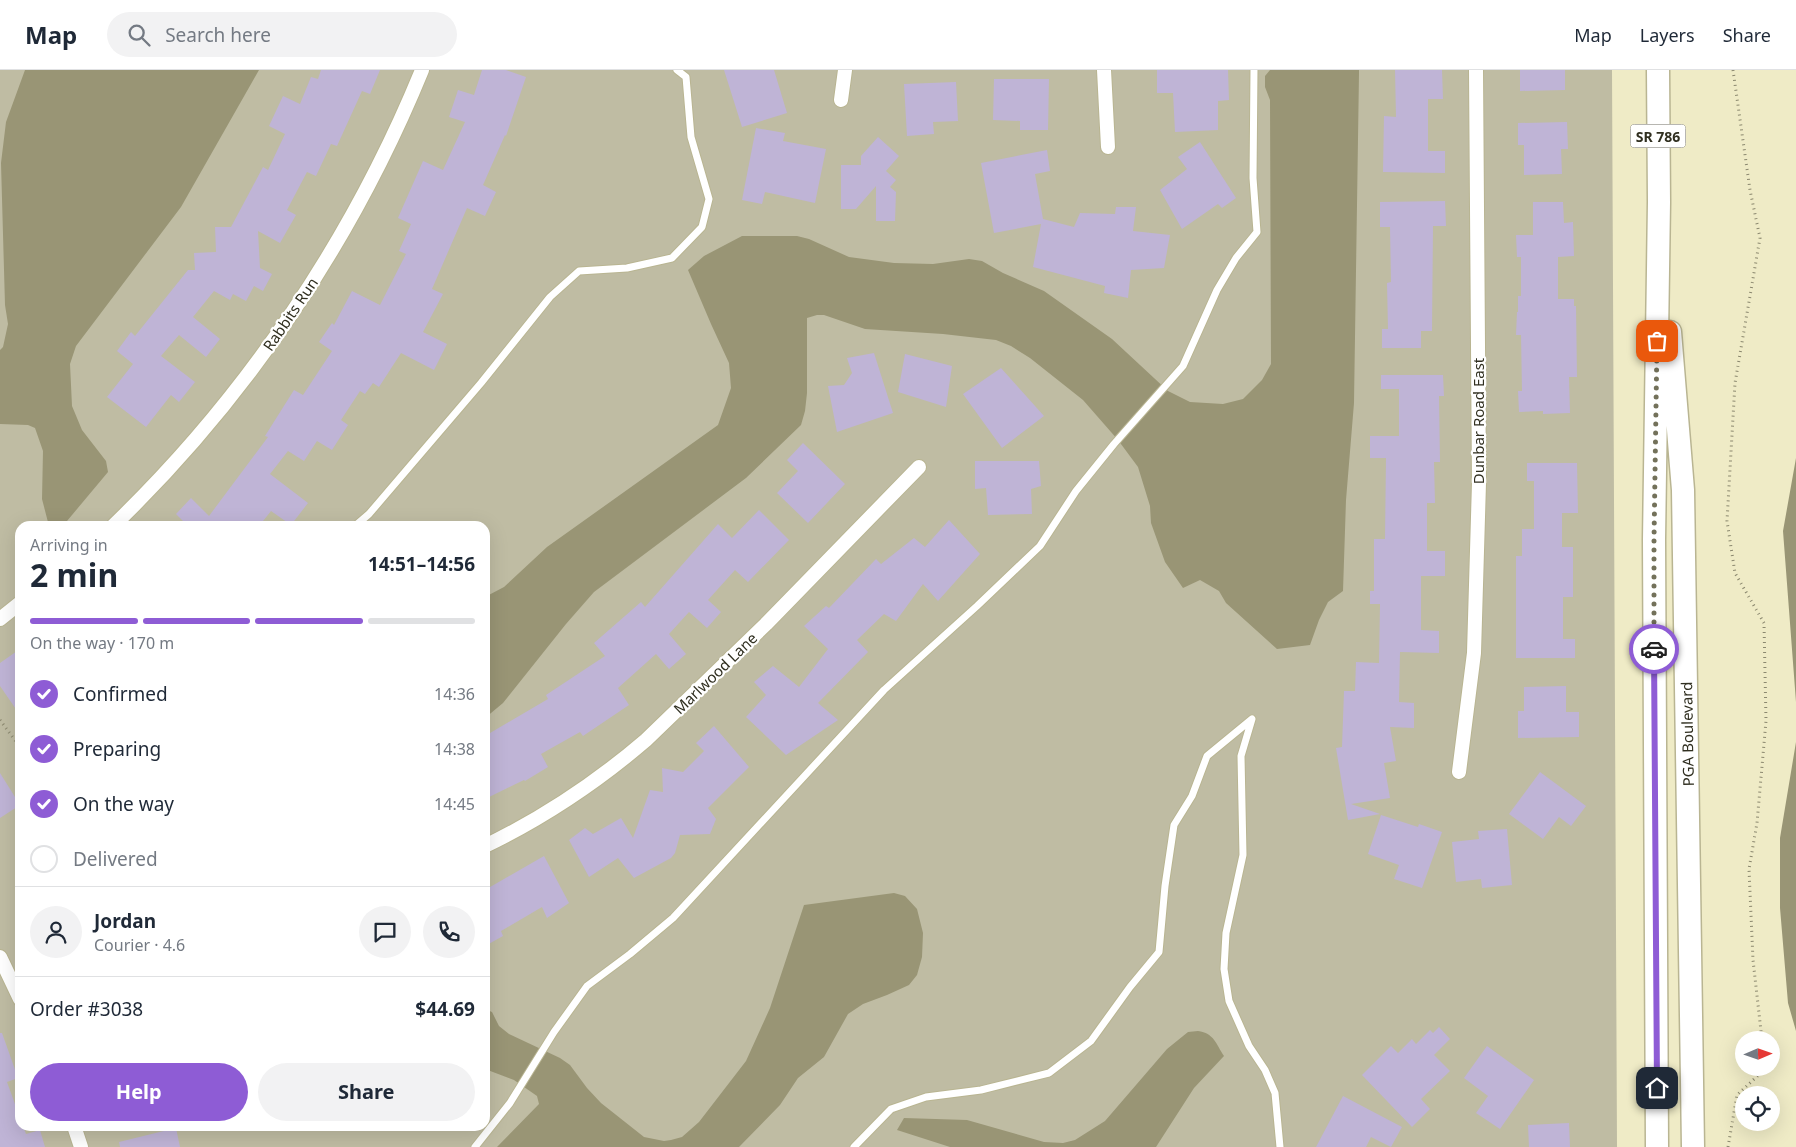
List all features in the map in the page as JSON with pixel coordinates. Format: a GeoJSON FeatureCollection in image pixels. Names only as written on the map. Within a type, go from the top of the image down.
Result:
{"type":"FeatureCollection","features":[{"type":"Feature","properties":{"kind":"main road","name":"PGA Boulevard"},"geometry":{"type":"LineString","coordinates":[[1657,1147],[1654,540],[1659,202],[1658,70]]}},
{"type":"Feature","properties":{"kind":"main road","name":"PGA Boulevard"},"geometry":{"type":"LineString","coordinates":[[1659,202],[1683,490],[1693,1147]]}},
{"type":"Feature","properties":{"kind":"street","name":"Rabbits Run"},"geometry":{"type":"LineString","coordinates":[[118,521],[182,455],[228,401],[300,301],[344,230],[376,170],[406,109],[422,70]]}},
{"type":"Feature","properties":{"kind":"street"},"geometry":{"type":"LineString","coordinates":[[841,100],[845,70]]}},
{"type":"Feature","properties":{"kind":"street"},"geometry":{"type":"LineString","coordinates":[[1104,70],[1108,147]]}},
{"type":"Feature","properties":{"kind":"street","name":"Dunbar Road East"},"geometry":{"type":"LineString","coordinates":[[1459,772],[1474,653],[1479,484],[1476,70]]}},
{"type":"Feature","properties":{"kind":"street","name":"Marlwood Lane"},"geometry":{"type":"LineString","coordinates":[[490,843],[545,814],[568,799],[646,740],[766,624],[919,467]]}},
{"type":"Feature","properties":{"kind":"street"},"geometry":{"type":"LineString","coordinates":[[0,619],[15,607]]}},
{"type":"Feature","properties":{"kind":"street"},"geometry":{"type":"LineString","coordinates":[[0,957],[15,988]]}},
{"type":"Feature","properties":{"kind":"street"},"geometry":{"type":"LineString","coordinates":[[76,1131],[81,1147]]}},
{"type":"Feature","properties":{"kind":"lane"},"geometry":{"type":"LineString","coordinates":[[361,521],[369,514],[431,441],[550,297],[579,271],[627,268],[672,258],[702,228],[709,198],[691,137],[686,78],[677,70]]}},
{"type":"Feature","properties":{"kind":"lane"},"geometry":{"type":"LineString","coordinates":[[490,1128],[510,1103],[554,1032],[587,986],[630,954],[673,918],[884,690],[1040,546],[1076,490],[1183,366],[1217,290],[1236,258],[1257,232],[1253,178],[1254,70]]}},
{"type":"Feature","properties":{"kind":"lane"},"geometry":{"type":"LineString","coordinates":[[854,1147],[891,1109],[926,1097],[981,1090],[1049,1073],[1091,1041],[1130,987],[1159,952],[1164,886],[1174,825],[1192,796],[1207,756],[1252,719],[1241,756],[1243,855],[1226,933],[1224,970],[1229,1001],[1249,1046],[1265,1070],[1275,1093],[1280,1147]]}},
{"type":"Feature","properties":{"kind":"lane"},"geometry":{"type":"LineString","coordinates":[[475,1147],[488,1131]]}},
{"type":"Feature","properties":{"kind":"path"},"geometry":{"type":"LineString","coordinates":[[1733,70],[1750,190],[1760,238],[1736,383],[1727,521],[1735,573],[1764,623],[1766,722],[1757,823],[1749,869],[1753,960],[1761,1031]]}},
{"type":"Feature","properties":{"kind":"path"},"geometry":{"type":"LineString","coordinates":[[0,720],[15,740]]}},
{"type":"Feature","properties":{"kind":"path"},"geometry":{"type":"LineString","coordinates":[[1728,1147],[1737,1095],[1758,1076]]}},
{"type":"Feature","properties":{"kind":"shaded area"},"geometry":{"type":"Polygon","coordinates":[[[0,70],[1612,70],[1617,1147],[0,1147],[0,70]]]}},
{"type":"Feature","properties":{"kind":"shaded area"},"geometry":{"type":"Polygon","coordinates":[[[25,70],[259,70],[181,207],[76,346],[70,364],[72,406],[82,430],[106,461],[108,472],[67,521],[48,521],[42,499],[43,451],[35,428],[28,425],[0,424],[0,350],[3,347],[8,324],[5,305],[1,163],[6,122],[25,70]]]}},
{"type":"Feature","properties":{"kind":"shaded area"},"geometry":{"type":"Polygon","coordinates":[[[1270,70],[1359,70],[1354,403],[1346,500],[1343,591],[1328,602],[1310,645],[1277,649],[1226,603],[1219,591],[1200,580],[1183,588],[1165,562],[1151,523],[1150,506],[1138,467],[1118,440],[1083,400],[1030,358],[1011,346],[996,340],[943,334],[865,329],[824,315],[817,315],[807,318],[807,393],[801,425],[746,478],[594,592],[503,703],[490,714],[490,594],[504,587],[547,547],[718,425],[731,388],[729,363],[688,270],[704,256],[742,236],[797,236],[809,239],[849,257],[894,263],[933,264],[969,259],[982,261],[1003,273],[1044,291],[1112,339],[1168,391],[1190,402],[1223,404],[1243,399],[1262,380],[1271,364],[1270,100],[1265,87],[1265,76],[1270,70]]]}},
{"type":"Feature","properties":{"kind":"shaded area"},"geometry":{"type":"Polygon","coordinates":[[[1796,458],[1796,702],[1783,531],[1796,458]]]}},
{"type":"Feature","properties":{"kind":"shaded area"},"geometry":{"type":"Polygon","coordinates":[[[1796,742],[1796,1031],[1788,1003],[1780,908],[1780,838],[1796,742]]]}},
{"type":"Feature","properties":{"kind":"shaded area"},"geometry":{"type":"Polygon","coordinates":[[[894,893],[905,896],[917,909],[923,933],[922,957],[917,975],[909,985],[863,1004],[848,1014],[824,1057],[798,1078],[780,1105],[739,1147],[497,1147],[539,1104],[537,1096],[514,1080],[490,1071],[490,1011],[499,1026],[509,1034],[560,1058],[570,1065],[601,1103],[644,1137],[664,1141],[682,1137],[699,1122],[746,1061],[770,1008],[804,905],[894,893]]]}},
{"type":"Feature","properties":{"kind":"shaded area"},"geometry":{"type":"Polygon","coordinates":[[[1198,1031],[1208,1034],[1224,1056],[1194,1088],[1156,1147],[950,1147],[897,1130],[904,1118],[967,1120],[1044,1142],[1063,1143],[1075,1140],[1105,1121],[1167,1049],[1188,1032],[1198,1031]]]}},
{"type":"Feature","properties":{"kind":"building"},"geometry":{"type":"Polygon","coordinates":[[[321,70],[380,70],[370,94],[362,91],[337,146],[331,144],[316,176],[307,172],[287,210],[296,215],[280,243],[258,231],[260,268],[272,274],[263,291],[254,286],[246,301],[233,294],[230,300],[214,291],[193,317],[220,339],[206,357],[179,335],[161,356],[195,382],[179,402],[171,395],[146,427],[107,397],[133,364],[117,351],[131,332],[135,336],[188,270],[195,270],[194,253],[216,252],[215,227],[231,227],[263,167],[268,170],[285,134],[269,126],[283,96],[300,104],[311,77],[318,79],[321,70]]]}},
{"type":"Feature","properties":{"kind":"building"},"geometry":{"type":"Polygon","coordinates":[[[482,70],[506,70],[526,77],[506,136],[483,185],[496,192],[485,216],[467,208],[432,289],[443,294],[423,332],[447,344],[434,370],[401,353],[379,387],[373,383],[365,394],[360,391],[341,420],[348,425],[332,450],[317,441],[304,461],[288,451],[270,474],[308,503],[294,521],[285,521],[271,511],[263,521],[183,521],[176,514],[191,498],[209,516],[268,437],[265,436],[294,390],[303,395],[332,351],[319,342],[332,323],[334,325],[352,291],[380,305],[406,254],[399,251],[411,224],[398,218],[423,161],[443,170],[465,122],[449,117],[458,90],[474,95],[482,70]]]}},
{"type":"Feature","properties":{"kind":"building"},"geometry":{"type":"Polygon","coordinates":[[[724,70],[774,70],[787,113],[742,127],[724,70]]]}},
{"type":"Feature","properties":{"kind":"building"},"geometry":{"type":"Polygon","coordinates":[[[1157,70],[1228,70],[1229,100],[1218,101],[1218,130],[1175,132],[1173,93],[1157,93],[1157,70]]]}},
{"type":"Feature","properties":{"kind":"building"},"geometry":{"type":"Polygon","coordinates":[[[1395,70],[1442,70],[1443,99],[1428,99],[1428,151],[1445,151],[1445,173],[1383,172],[1384,116],[1396,117],[1395,70]]]}},
{"type":"Feature","properties":{"kind":"building"},"geometry":{"type":"Polygon","coordinates":[[[1520,70],[1565,70],[1565,90],[1520,91],[1520,70]]]}},
{"type":"Feature","properties":{"kind":"building"},"geometry":{"type":"Polygon","coordinates":[[[994,79],[1049,79],[1048,130],[1020,130],[1020,121],[993,120],[994,79]]]}},
{"type":"Feature","properties":{"kind":"building"},"geometry":{"type":"Polygon","coordinates":[[[956,82],[958,121],[933,122],[934,134],[907,136],[904,84],[956,82]]]}},
{"type":"Feature","properties":{"kind":"building"},"geometry":{"type":"Polygon","coordinates":[[[1567,122],[1568,149],[1561,149],[1562,174],[1524,175],[1524,145],[1518,145],[1518,123],[1567,122]]]}},
{"type":"Feature","properties":{"kind":"building"},"geometry":{"type":"Polygon","coordinates":[[[756,128],[785,133],[783,141],[826,149],[815,203],[765,192],[762,204],[742,200],[756,128]]]}},
{"type":"Feature","properties":{"kind":"building"},"geometry":{"type":"Polygon","coordinates":[[[878,137],[899,156],[886,171],[896,180],[890,187],[896,192],[895,221],[876,221],[876,186],[856,209],[841,209],[841,165],[861,165],[861,156],[878,137]]]}},
{"type":"Feature","properties":{"kind":"building"},"geometry":{"type":"Polygon","coordinates":[[[1200,142],[1236,198],[1222,208],[1218,204],[1182,229],[1160,190],[1187,169],[1178,157],[1200,142]]]}},
{"type":"Feature","properties":{"kind":"building"},"geometry":{"type":"Polygon","coordinates":[[[1047,150],[1050,171],[1035,174],[1043,219],[1074,227],[1080,213],[1115,214],[1116,207],[1136,207],[1133,231],[1170,235],[1164,268],[1131,270],[1128,298],[1104,293],[1105,286],[1033,267],[1041,224],[994,233],[981,163],[1047,150]]]}},
{"type":"Feature","properties":{"kind":"building"},"geometry":{"type":"Polygon","coordinates":[[[1445,201],[1446,226],[1433,226],[1432,331],[1421,331],[1421,348],[1382,348],[1382,329],[1388,329],[1387,283],[1391,282],[1390,227],[1380,227],[1380,202],[1445,201]]]}},
{"type":"Feature","properties":{"kind":"building"},"geometry":{"type":"Polygon","coordinates":[[[1533,202],[1563,202],[1564,223],[1573,222],[1574,256],[1558,257],[1558,299],[1574,299],[1574,306],[1576,306],[1577,377],[1569,377],[1570,413],[1543,414],[1543,411],[1519,412],[1518,391],[1522,391],[1521,335],[1516,335],[1518,296],[1521,296],[1521,257],[1517,257],[1516,235],[1533,235],[1533,202]]]}},
{"type":"Feature","properties":{"kind":"building"},"geometry":{"type":"Polygon","coordinates":[[[874,353],[893,413],[837,432],[828,386],[844,385],[852,373],[847,358],[874,353]]]}},
{"type":"Feature","properties":{"kind":"building"},"geometry":{"type":"Polygon","coordinates":[[[905,354],[952,366],[946,407],[898,392],[905,354]]]}},
{"type":"Feature","properties":{"kind":"building"},"geometry":{"type":"Polygon","coordinates":[[[1001,368],[1044,416],[1002,448],[963,394],[1001,368]]]}},
{"type":"Feature","properties":{"kind":"building"},"geometry":{"type":"Polygon","coordinates":[[[1381,375],[1443,375],[1444,396],[1439,396],[1440,462],[1434,462],[1435,503],[1427,503],[1427,551],[1445,551],[1445,576],[1421,576],[1421,630],[1439,631],[1439,653],[1400,652],[1399,702],[1414,703],[1414,728],[1390,727],[1396,761],[1384,763],[1390,798],[1351,804],[1380,814],[1348,820],[1336,748],[1342,747],[1344,691],[1355,691],[1356,662],[1379,663],[1380,604],[1370,604],[1370,591],[1374,591],[1374,539],[1385,539],[1386,458],[1370,458],[1370,436],[1399,436],[1399,389],[1381,389],[1381,375]]]}},
{"type":"Feature","properties":{"kind":"building"},"geometry":{"type":"Polygon","coordinates":[[[803,443],[845,484],[808,523],[777,493],[798,471],[787,460],[803,443]]]}},
{"type":"Feature","properties":{"kind":"building"},"geometry":{"type":"Polygon","coordinates":[[[975,461],[1039,461],[1041,486],[1031,489],[1032,514],[988,515],[986,488],[975,489],[975,461]]]}},
{"type":"Feature","properties":{"kind":"building"},"geometry":{"type":"Polygon","coordinates":[[[1527,463],[1577,463],[1578,513],[1562,513],[1562,547],[1573,547],[1573,597],[1563,597],[1563,639],[1575,639],[1575,658],[1516,658],[1516,556],[1522,556],[1522,529],[1534,529],[1534,481],[1527,481],[1527,463]]]}},
{"type":"Feature","properties":{"kind":"building"},"geometry":{"type":"Polygon","coordinates":[[[759,510],[789,540],[748,582],[735,570],[708,600],[721,612],[707,628],[689,612],[669,634],[686,654],[669,669],[656,654],[618,688],[629,705],[583,736],[580,732],[541,754],[548,767],[525,781],[490,797],[490,733],[548,699],[546,695],[605,656],[594,643],[641,602],[645,607],[718,524],[732,538],[759,510]]]}},
{"type":"Feature","properties":{"kind":"building"},"geometry":{"type":"Polygon","coordinates":[[[949,520],[980,554],[938,601],[923,584],[896,621],[884,614],[857,640],[868,652],[818,703],[838,720],[786,755],[746,717],[766,695],[754,682],[773,666],[799,687],[828,649],[804,626],[826,606],[829,608],[876,559],[881,564],[914,538],[925,547],[949,520]]]}},
{"type":"Feature","properties":{"kind":"building"},"geometry":{"type":"Polygon","coordinates":[[[15,652],[15,708],[0,686],[0,663],[15,652]]]}},
{"type":"Feature","properties":{"kind":"building"},"geometry":{"type":"Polygon","coordinates":[[[1566,686],[1566,712],[1579,712],[1579,737],[1518,738],[1518,711],[1524,711],[1524,687],[1566,686]]]}},
{"type":"Feature","properties":{"kind":"building"},"geometry":{"type":"Polygon","coordinates":[[[714,726],[749,767],[708,808],[716,819],[710,834],[680,835],[675,853],[671,858],[634,878],[618,858],[589,877],[569,840],[585,828],[593,834],[621,818],[633,838],[650,790],[663,792],[662,768],[683,772],[704,751],[696,743],[714,726]]]}},
{"type":"Feature","properties":{"kind":"building"},"geometry":{"type":"Polygon","coordinates":[[[1540,772],[1586,806],[1571,826],[1559,817],[1543,839],[1509,814],[1540,772]]]}},
{"type":"Feature","properties":{"kind":"building"},"geometry":{"type":"Polygon","coordinates":[[[0,773],[15,797],[15,808],[0,818],[0,773]]]}},
{"type":"Feature","properties":{"kind":"building"},"geometry":{"type":"Polygon","coordinates":[[[1381,815],[1418,827],[1419,824],[1442,832],[1422,888],[1394,879],[1399,865],[1368,854],[1381,815]]]}},
{"type":"Feature","properties":{"kind":"building"},"geometry":{"type":"Polygon","coordinates":[[[1507,829],[1512,885],[1482,888],[1481,879],[1456,882],[1452,842],[1479,839],[1478,831],[1507,829]]]}},
{"type":"Feature","properties":{"kind":"building"},"geometry":{"type":"Polygon","coordinates":[[[544,856],[569,903],[547,918],[542,907],[501,931],[503,936],[490,943],[490,887],[544,856]]]}},
{"type":"Feature","properties":{"kind":"building"},"geometry":{"type":"Polygon","coordinates":[[[1439,1027],[1450,1039],[1434,1055],[1450,1071],[1421,1099],[1430,1109],[1412,1127],[1362,1075],[1391,1046],[1398,1053],[1412,1039],[1416,1044],[1430,1030],[1433,1033],[1439,1027]]]}},
{"type":"Feature","properties":{"kind":"building"},"geometry":{"type":"Polygon","coordinates":[[[0,1033],[2,1033],[15,1070],[15,1079],[7,1082],[15,1104],[15,1131],[25,1131],[26,1134],[40,1131],[45,1147],[0,1147],[0,1033]]]}},
{"type":"Feature","properties":{"kind":"building"},"geometry":{"type":"Polygon","coordinates":[[[1487,1046],[1534,1080],[1500,1129],[1476,1113],[1488,1096],[1464,1078],[1487,1046]]]}},
{"type":"Feature","properties":{"kind":"building"},"geometry":{"type":"Polygon","coordinates":[[[1343,1096],[1402,1127],[1391,1147],[1371,1137],[1366,1147],[1316,1147],[1343,1096]]]}},
{"type":"Feature","properties":{"kind":"building"},"geometry":{"type":"Polygon","coordinates":[[[1569,1123],[1570,1147],[1529,1147],[1528,1125],[1569,1123]]]}},
{"type":"Feature","properties":{"kind":"building"},"geometry":{"type":"Polygon","coordinates":[[[164,1131],[177,1131],[180,1147],[120,1147],[119,1142],[164,1131]]]}},
{"type":"Feature","properties":{"kind":"way so far"},"geometry":{"type":"LineString","coordinates":[[1654,649],[1657,341]]}},
{"type":"Feature","properties":{"kind":"route"},"geometry":{"type":"LineString","coordinates":[[1654,649],[1657,1088]]}}]}
